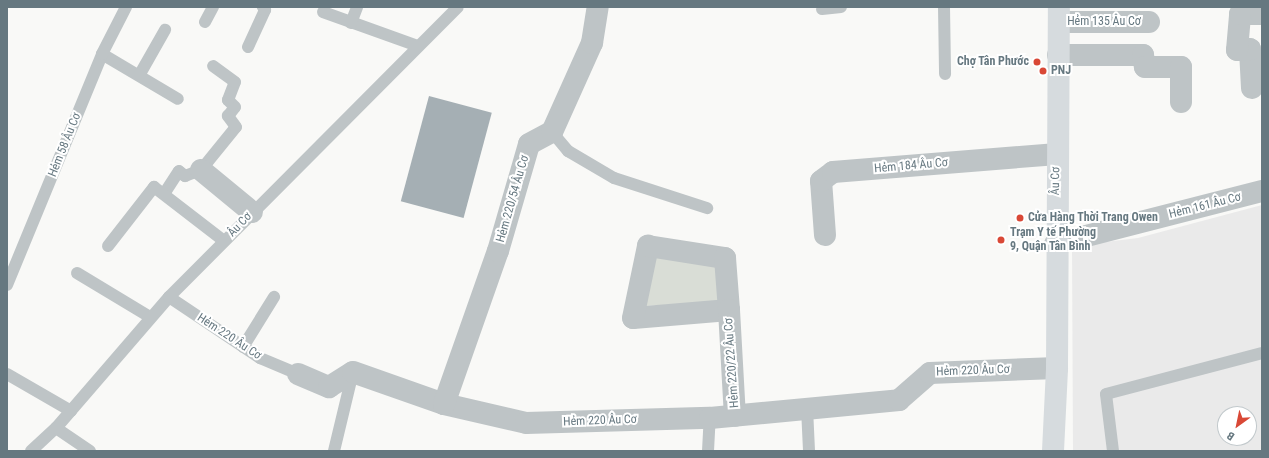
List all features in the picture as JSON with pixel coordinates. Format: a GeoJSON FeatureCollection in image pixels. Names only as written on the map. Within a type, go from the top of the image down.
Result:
{"type":"FeatureCollection","features":[{"type":"Feature","properties":{"kind":"main road","name":"Âu Cơ"},"geometry":{"type":"LineString","coordinates":[[1053,451],[1057,368],[1056,244],[1059,14]]}},
{"type":"Feature","properties":{"kind":"street"},"geometry":{"type":"LineString","coordinates":[[552,132],[592,43],[598,7]]}},
{"type":"Feature","properties":{"kind":"street"},"geometry":{"type":"LineString","coordinates":[[1252,88],[1250,49],[1237,50],[1240,14],[1261,14],[1261,7]]}},
{"type":"Feature","properties":{"kind":"street","name":"Hẻm 135 Âu Cơ"},"geometry":{"type":"LineString","coordinates":[[1059,14],[1149,22]]}},
{"type":"Feature","properties":{"kind":"street"},"geometry":{"type":"LineString","coordinates":[[1058,55],[1143,55],[1145,67],[1181,68],[1181,102]]}},
{"type":"Feature","properties":{"kind":"street","name":"Hẻm 220/54 Âu Cơ"},"geometry":{"type":"LineString","coordinates":[[444,404],[498,251],[529,144],[552,132]]}},
{"type":"Feature","properties":{"kind":"street","name":"Hẻm 184 Âu Cơ"},"geometry":{"type":"LineString","coordinates":[[825,235],[821,181],[833,172],[1057,154]]}},
{"type":"Feature","properties":{"kind":"street"},"geometry":{"type":"LineString","coordinates":[[202,170],[252,212]]}},
{"type":"Feature","properties":{"kind":"street","name":"Hẻm 161 Âu Cơ"},"geometry":{"type":"LineString","coordinates":[[1056,244],[1262,191]]}},
{"type":"Feature","properties":{"kind":"street","name":"Hẻm 220/22 Âu Cơ"},"geometry":{"type":"LineString","coordinates":[[729,310],[633,318],[648,246],[725,258],[729,310],[735,416]]}},
{"type":"Feature","properties":{"kind":"street","name":"Hẻm 220 Âu Cơ"},"geometry":{"type":"LineString","coordinates":[[298,374],[329,387],[353,372],[444,404],[526,424],[710,418],[899,400],[930,373],[1057,368]]}},
{"type":"Feature","properties":{"kind":"lane","name":"Hẻm 58 Âu Cơ"},"geometry":{"type":"LineString","coordinates":[[7,285],[102,54],[126,7]]}},
{"type":"Feature","properties":{"kind":"lane"},"geometry":{"type":"LineString","coordinates":[[205,22],[213,7]]}},
{"type":"Feature","properties":{"kind":"lane"},"geometry":{"type":"LineString","coordinates":[[248,47],[265,10],[263,7]]}},
{"type":"Feature","properties":{"kind":"lane"},"geometry":{"type":"LineString","coordinates":[[351,23],[357,7]]}},
{"type":"Feature","properties":{"kind":"lane","name":"Âu Cơ"},"geometry":{"type":"LineString","coordinates":[[31,451],[56,428],[169,297],[252,212],[458,7]]}},
{"type":"Feature","properties":{"kind":"lane"},"geometry":{"type":"LineString","coordinates":[[822,9],[841,7]]}},
{"type":"Feature","properties":{"kind":"lane"},"geometry":{"type":"LineString","coordinates":[[944,7],[945,74]]}},
{"type":"Feature","properties":{"kind":"lane"},"geometry":{"type":"LineString","coordinates":[[323,12],[418,46]]}},
{"type":"Feature","properties":{"kind":"lane"},"geometry":{"type":"LineString","coordinates":[[140,74],[165,30]]}},
{"type":"Feature","properties":{"kind":"lane"},"geometry":{"type":"LineString","coordinates":[[102,54],[140,74],[178,99]]}},
{"type":"Feature","properties":{"kind":"lane"},"geometry":{"type":"LineString","coordinates":[[164,194],[179,171],[185,176],[202,170],[236,127],[228,116],[235,107],[228,100],[235,82],[213,66]]}},
{"type":"Feature","properties":{"kind":"lane"},"geometry":{"type":"LineString","coordinates":[[552,132],[568,151],[614,178],[707,208]]}},
{"type":"Feature","properties":{"kind":"lane"},"geometry":{"type":"LineString","coordinates":[[108,246],[154,187],[224,241]]}},
{"type":"Feature","properties":{"kind":"lane"},"geometry":{"type":"LineString","coordinates":[[77,273],[150,318]]}},
{"type":"Feature","properties":{"kind":"lane","name":"Hẻm 220 Âu Cơ"},"geometry":{"type":"LineString","coordinates":[[169,297],[260,358],[298,374]]}},
{"type":"Feature","properties":{"kind":"lane"},"geometry":{"type":"LineString","coordinates":[[243,347],[274,298]]}},
{"type":"Feature","properties":{"kind":"lane"},"geometry":{"type":"LineString","coordinates":[[1112,451],[1106,394],[1262,353]]}},
{"type":"Feature","properties":{"kind":"lane"},"geometry":{"type":"LineString","coordinates":[[334,451],[353,372]]}},
{"type":"Feature","properties":{"kind":"lane"},"geometry":{"type":"LineString","coordinates":[[7,374],[71,411]]}},
{"type":"Feature","properties":{"kind":"lane"},"geometry":{"type":"LineString","coordinates":[[807,408],[810,451]]}},
{"type":"Feature","properties":{"kind":"lane"},"geometry":{"type":"LineString","coordinates":[[708,451],[710,418]]}},
{"type":"Feature","properties":{"kind":"lane"},"geometry":{"type":"LineString","coordinates":[[56,428],[90,451]]}},
{"type":"Feature","properties":{"kind":"shaded area"},"geometry":{"type":"Polygon","coordinates":[[[1262,205],[1262,451],[1073,451],[1072,246],[1138,238],[1262,205]]]}},
{"type":"Feature","properties":{"kind":"shaded area"},"geometry":{"type":"Polygon","coordinates":[[[656,254],[717,261],[719,302],[645,306],[656,254]]]}},
{"type":"Feature","properties":{"kind":"building"},"geometry":{"type":"Polygon","coordinates":[[[429,96],[492,113],[464,218],[401,201],[429,96]]]}},
{"type":"Feature","properties":{"kind":"place","name":"Chợ Tân Phước"},"geometry":{"type":"Point","coordinates":[1037,62]}},
{"type":"Feature","properties":{"kind":"place","name":"PNJ"},"geometry":{"type":"Point","coordinates":[1043,71]}},
{"type":"Feature","properties":{"kind":"place","name":"Cửa Hàng Thời Trang Owen"},"geometry":{"type":"Point","coordinates":[1020,218]}},
{"type":"Feature","properties":{"kind":"place","name":"Trạm Y tế Phường 9, Quận Tân Bình"},"geometry":{"type":"Point","coordinates":[1001,240]}}]}
